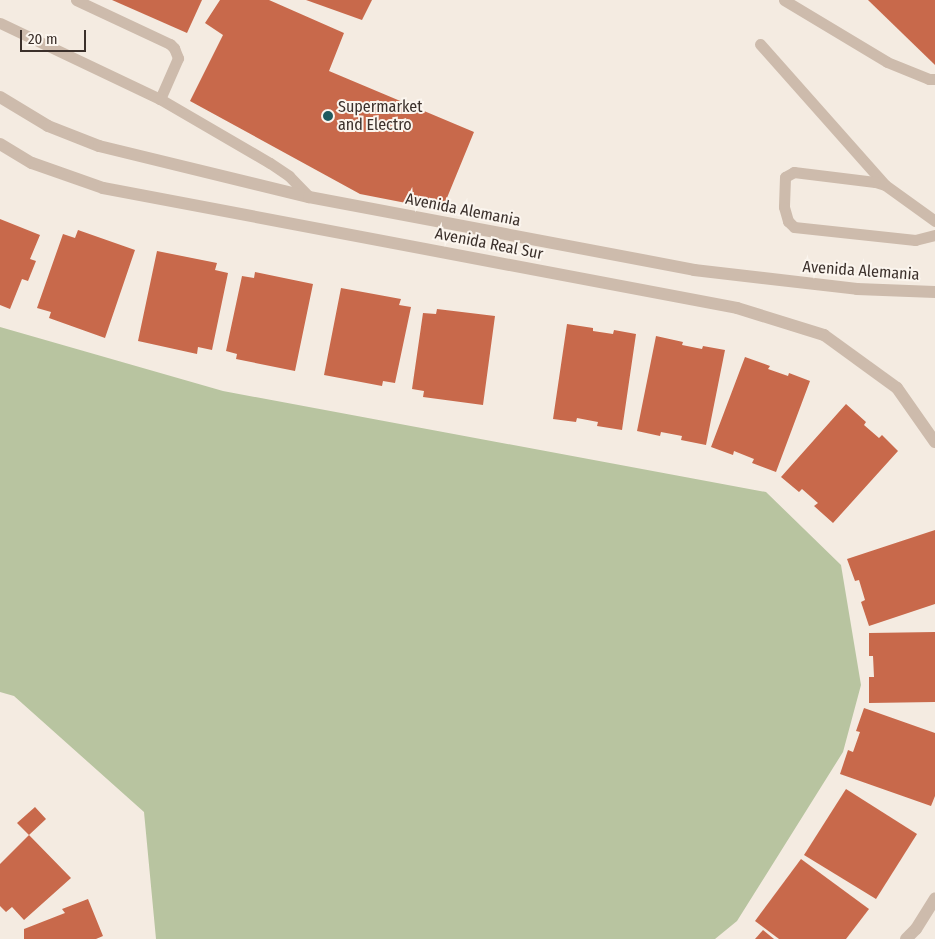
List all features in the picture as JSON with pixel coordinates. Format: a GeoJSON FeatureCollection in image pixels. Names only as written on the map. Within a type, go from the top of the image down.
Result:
{"type":"FeatureCollection","features":[{"type":"Feature","properties":{"kind":"street","name":"Avenida Alemania"},"geometry":{"type":"LineString","coordinates":[[0,98],[48,126],[99,146],[308,197],[694,270],[857,289],[935,292]]}},
{"type":"Feature","properties":{"kind":"street","name":"Avenida Real Sur"},"geometry":{"type":"LineString","coordinates":[[0,144],[32,163],[103,188],[728,306],[824,335],[897,388],[935,442]]}},
{"type":"Feature","properties":{"kind":"street"},"geometry":{"type":"LineString","coordinates":[[906,939],[916,929],[935,898]]}},
{"type":"Feature","properties":{"kind":"lane"},"geometry":{"type":"LineString","coordinates":[[76,0],[170,44],[174,48],[178,58],[160,100]]}},
{"type":"Feature","properties":{"kind":"lane"},"geometry":{"type":"LineString","coordinates":[[784,0],[887,62],[929,79],[935,79]]}},
{"type":"Feature","properties":{"kind":"lane"},"geometry":{"type":"LineString","coordinates":[[0,23],[160,100],[289,176],[308,197]]}},
{"type":"Feature","properties":{"kind":"lane"},"geometry":{"type":"LineString","coordinates":[[760,44],[885,185],[935,221]]}},
{"type":"Feature","properties":{"kind":"lane"},"geometry":{"type":"LineString","coordinates":[[885,185],[875,182],[794,172],[785,177],[784,207],[788,221],[794,227],[915,240],[935,235]]}},
{"type":"Feature","properties":{"kind":"green space"},"geometry":{"type":"Polygon","coordinates":[[[0,327],[223,391],[766,492],[841,565],[861,685],[843,752],[737,921],[715,939],[156,939],[144,812],[14,696],[0,692],[0,327]]]}},
{"type":"Feature","properties":{"kind":"building"},"geometry":{"type":"Polygon","coordinates":[[[112,0],[202,0],[187,33],[112,0]]]}},
{"type":"Feature","properties":{"kind":"building","name":"Supermarket and Electro"},"geometry":{"type":"Polygon","coordinates":[[[220,0],[269,0],[344,33],[329,71],[474,132],[442,210],[360,194],[190,101],[223,35],[205,23],[220,0]]]}},
{"type":"Feature","properties":{"kind":"building"},"geometry":{"type":"Polygon","coordinates":[[[306,0],[372,0],[362,20],[306,0]]]}},
{"type":"Feature","properties":{"kind":"building"},"geometry":{"type":"Polygon","coordinates":[[[868,0],[935,0],[935,65],[868,0]]]}},
{"type":"Feature","properties":{"kind":"building"},"geometry":{"type":"Polygon","coordinates":[[[0,219],[40,235],[30,259],[36,261],[28,281],[22,279],[10,309],[0,305],[0,219]]]}},
{"type":"Feature","properties":{"kind":"building"},"geometry":{"type":"Polygon","coordinates":[[[78,230],[135,250],[105,338],[49,318],[51,312],[37,308],[63,234],[75,238],[78,230]]]}},
{"type":"Feature","properties":{"kind":"building"},"geometry":{"type":"Polygon","coordinates":[[[157,251],[217,263],[215,270],[228,273],[212,350],[198,347],[197,354],[138,341],[157,251]]]}},
{"type":"Feature","properties":{"kind":"building"},"geometry":{"type":"Polygon","coordinates":[[[255,272],[313,284],[295,371],[236,359],[237,354],[226,351],[242,276],[254,278],[255,272]]]}},
{"type":"Feature","properties":{"kind":"building"},"geometry":{"type":"Polygon","coordinates":[[[341,288],[401,299],[399,305],[411,307],[395,383],[383,381],[382,386],[324,375],[341,288]]]}},
{"type":"Feature","properties":{"kind":"building"},"geometry":{"type":"Polygon","coordinates":[[[437,309],[495,316],[483,405],[423,397],[424,391],[412,389],[423,313],[436,314],[437,309]]]}},
{"type":"Feature","properties":{"kind":"building"},"geometry":{"type":"Polygon","coordinates":[[[567,324],[593,328],[593,331],[613,334],[614,330],[636,334],[622,430],[597,426],[598,422],[577,418],[576,422],[553,419],[567,324]]]}},
{"type":"Feature","properties":{"kind":"building"},"geometry":{"type":"Polygon","coordinates":[[[656,336],[683,342],[682,345],[702,349],[703,346],[725,350],[706,445],[681,440],[682,436],[661,432],[660,436],[637,431],[656,336]]]}},
{"type":"Feature","properties":{"kind":"building"},"geometry":{"type":"Polygon","coordinates":[[[745,357],[770,366],[768,369],[788,376],[789,373],[810,381],[776,472],[752,463],[754,459],[734,451],[733,455],[711,447],[745,357]]]}},
{"type":"Feature","properties":{"kind":"building"},"geometry":{"type":"Polygon","coordinates":[[[846,404],[866,422],[864,425],[879,438],[882,435],[898,451],[833,523],[814,506],[818,503],[802,489],[799,492],[781,477],[846,404]]]}},
{"type":"Feature","properties":{"kind":"building"},"geometry":{"type":"Polygon","coordinates":[[[935,530],[935,604],[869,626],[861,602],[865,600],[859,580],[855,581],[847,559],[935,530]]]}},
{"type":"Feature","properties":{"kind":"building"},"geometry":{"type":"Polygon","coordinates":[[[935,632],[935,702],[869,703],[869,677],[874,677],[873,656],[869,656],[869,633],[935,632]]]}},
{"type":"Feature","properties":{"kind":"building"},"geometry":{"type":"Polygon","coordinates":[[[864,708],[935,733],[935,796],[931,806],[840,774],[848,750],[853,752],[860,732],[856,731],[864,708]]]}},
{"type":"Feature","properties":{"kind":"building"},"geometry":{"type":"Polygon","coordinates":[[[846,789],[917,834],[876,899],[804,855],[846,789]]]}},
{"type":"Feature","properties":{"kind":"building"},"geometry":{"type":"Polygon","coordinates":[[[35,807],[46,819],[29,835],[17,823],[35,807]]]}},
{"type":"Feature","properties":{"kind":"building"},"geometry":{"type":"Polygon","coordinates":[[[29,835],[71,878],[24,920],[12,907],[6,912],[0,906],[0,864],[29,835]]]}},
{"type":"Feature","properties":{"kind":"building"},"geometry":{"type":"Polygon","coordinates":[[[801,859],[869,909],[846,939],[779,939],[755,921],[801,859]]]}},
{"type":"Feature","properties":{"kind":"building"},"geometry":{"type":"Polygon","coordinates":[[[88,899],[103,936],[96,939],[24,939],[24,929],[65,913],[62,909],[88,899]]]}},
{"type":"Feature","properties":{"kind":"building"},"geometry":{"type":"Polygon","coordinates":[[[763,930],[774,939],[755,939],[763,930]]]}},
{"type":"Feature","properties":{"kind":"place","name":"Supermarket and Electro"},"geometry":{"type":"Point","coordinates":[328,116]}}]}
